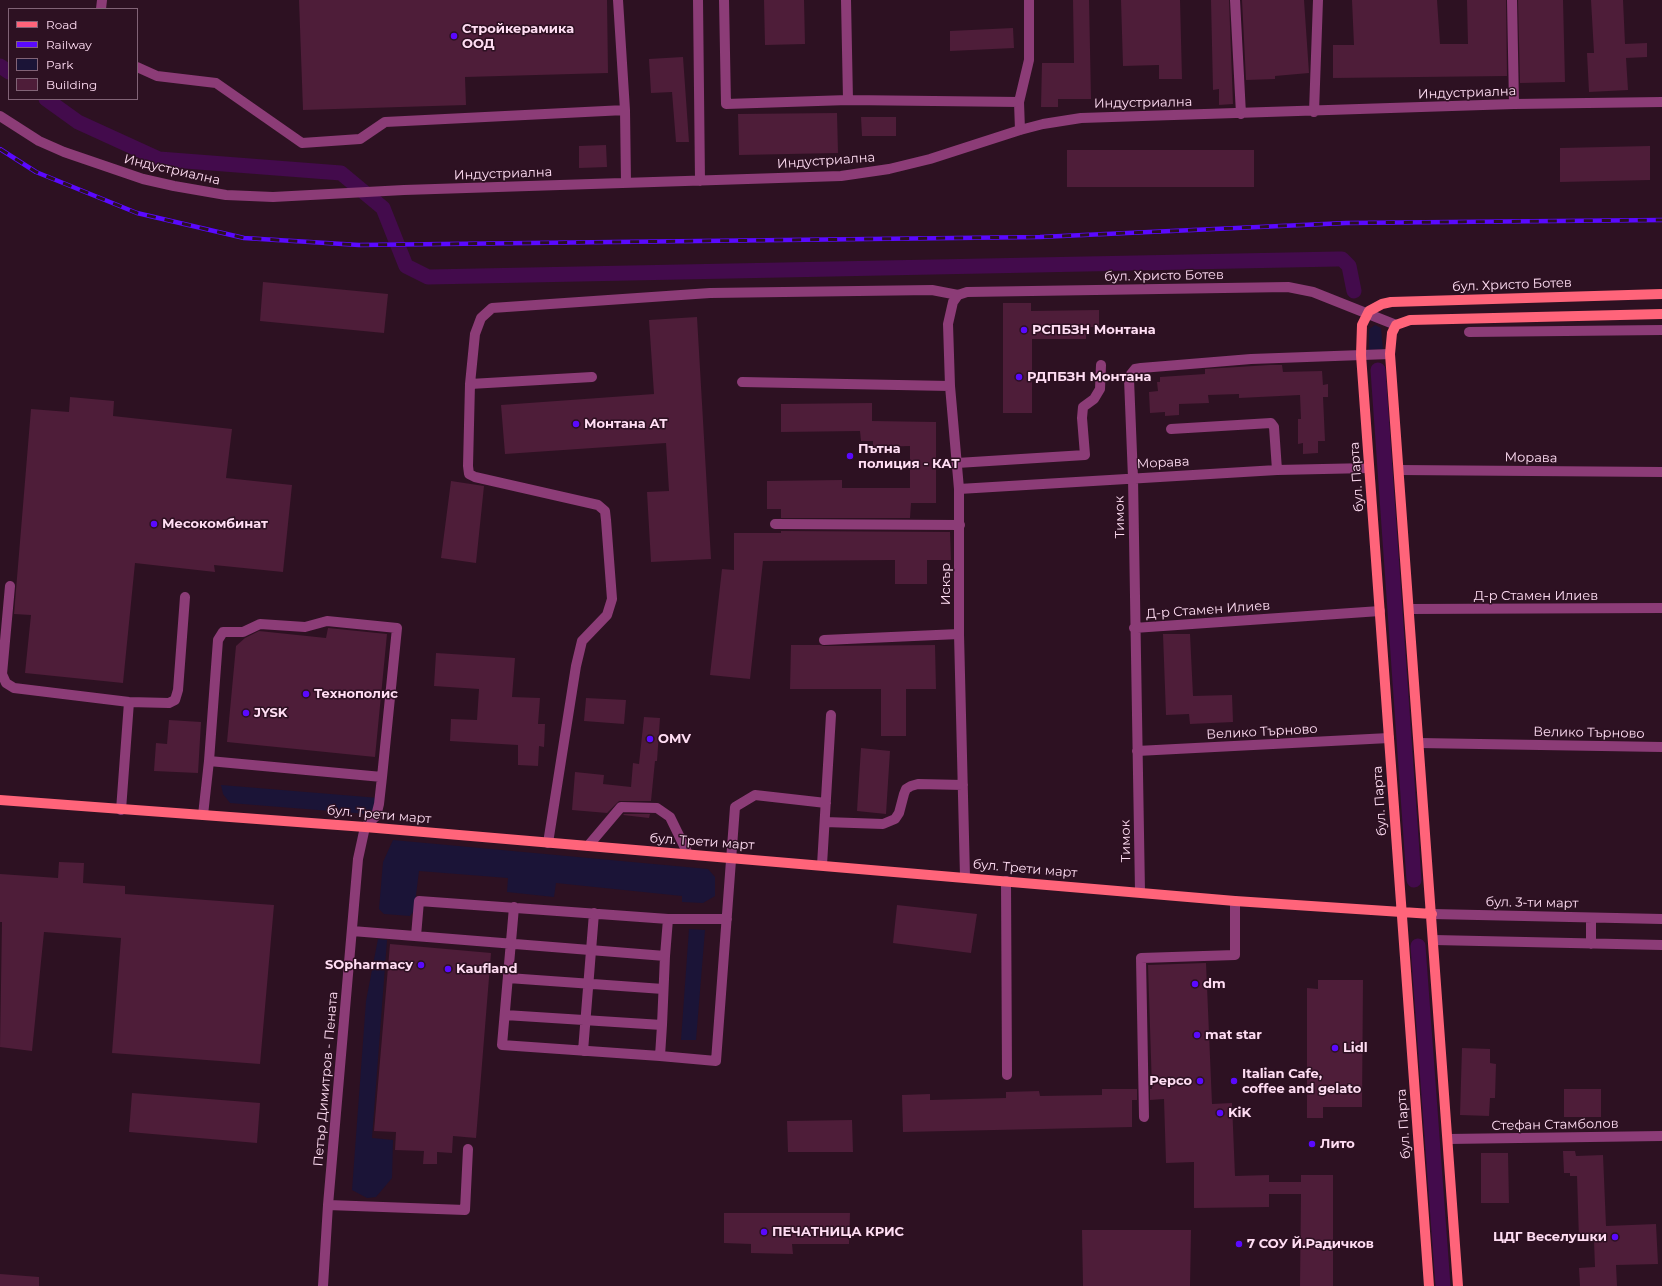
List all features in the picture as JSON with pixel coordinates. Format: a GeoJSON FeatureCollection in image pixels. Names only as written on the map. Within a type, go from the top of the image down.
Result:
{"type":"FeatureCollection","features":[{"type":"Feature","properties":{"kind":"main road","name":"бул. Христо Ботев"},"geometry":{"type":"LineString","coordinates":[[1367,314],[1377,306],[1391,302],[1662,294]]}},
{"type":"Feature","properties":{"kind":"main road","name":"бул. Парта"},"geometry":{"type":"LineString","coordinates":[[1367,314],[1361,331],[1361,355],[1429,1286]]}},
{"type":"Feature","properties":{"kind":"main road"},"geometry":{"type":"LineString","coordinates":[[1458,1286],[1420,743],[1390,354],[1392,333],[1396,325],[1410,320],[1662,314]]}},
{"type":"Feature","properties":{"kind":"main road","name":"бул. Трети март"},"geometry":{"type":"LineString","coordinates":[[0,800],[365,827],[732,857],[1234,901],[1402,912]]}},
{"type":"Feature","properties":{"kind":"main road","name":"бул. 3-ти март"},"geometry":{"type":"LineString","coordinates":[[1402,912],[1432,914]]}},
{"type":"Feature","properties":{"kind":"street"},"geometry":{"type":"LineString","coordinates":[[618,0],[625,110],[626,183]]}},
{"type":"Feature","properties":{"kind":"street"},"geometry":{"type":"LineString","coordinates":[[698,0],[700,181]]}},
{"type":"Feature","properties":{"kind":"street"},"geometry":{"type":"LineString","coordinates":[[724,0],[726,104],[848,100],[1019,102]]}},
{"type":"Feature","properties":{"kind":"street"},"geometry":{"type":"LineString","coordinates":[[846,0],[848,100]]}},
{"type":"Feature","properties":{"kind":"street"},"geometry":{"type":"LineString","coordinates":[[1020,130],[1019,102],[1029,60],[1029,0]]}},
{"type":"Feature","properties":{"kind":"street"},"geometry":{"type":"LineString","coordinates":[[1235,0],[1241,114]]}},
{"type":"Feature","properties":{"kind":"street"},"geometry":{"type":"LineString","coordinates":[[1314,112],[1318,0]]}},
{"type":"Feature","properties":{"kind":"street"},"geometry":{"type":"LineString","coordinates":[[1512,0],[1514,104]]}},
{"type":"Feature","properties":{"kind":"street"},"geometry":{"type":"LineString","coordinates":[[138,67],[157,76],[216,83],[302,142],[360,139],[385,122],[625,110]]}},
{"type":"Feature","properties":{"kind":"street","name":"Индустриална"},"geometry":{"type":"LineString","coordinates":[[0,116],[39,141],[100,166],[174,186],[249,197],[404,190],[841,176],[889,169],[930,159],[1020,130],[1043,124],[1081,118],[1314,112],[1514,104],[1662,102]]}},
{"type":"Feature","properties":{"kind":"street","name":"бул. Христо Ботев"},"geometry":{"type":"LineString","coordinates":[[958,295],[967,292],[1288,287],[1313,292],[1396,325]]}},
{"type":"Feature","properties":{"kind":"street"},"geometry":{"type":"LineString","coordinates":[[548,843],[576,666],[582,641],[607,615],[612,599],[605,511],[598,505],[475,477],[470,474],[468,466],[470,384],[475,334],[481,318],[492,308],[710,293],[932,290],[958,295]]}},
{"type":"Feature","properties":{"kind":"street","name":"Искър"},"geometry":{"type":"LineString","coordinates":[[958,295],[953,302],[949,313],[950,386],[959,489],[959,634],[964,784],[965,877]]}},
{"type":"Feature","properties":{"kind":"street"},"geometry":{"type":"LineString","coordinates":[[1506,317],[1507,332]]}},
{"type":"Feature","properties":{"kind":"street"},"geometry":{"type":"LineString","coordinates":[[1469,332],[1662,330]]}},
{"type":"Feature","properties":{"kind":"street"},"geometry":{"type":"LineString","coordinates":[[1361,355],[1390,354]]}},
{"type":"Feature","properties":{"kind":"street","name":"Тимок"},"geometry":{"type":"LineString","coordinates":[[1140,892],[1134,628],[1133,478],[1129,379],[1131,374],[1135,369],[1251,359],[1361,355]]}},
{"type":"Feature","properties":{"kind":"street"},"geometry":{"type":"LineString","coordinates":[[957,463],[1085,455],[1083,407],[1094,399],[1100,390],[1101,365]]}},
{"type":"Feature","properties":{"kind":"street"},"geometry":{"type":"LineString","coordinates":[[470,384],[592,377]]}},
{"type":"Feature","properties":{"kind":"street"},"geometry":{"type":"LineString","coordinates":[[742,382],[950,386]]}},
{"type":"Feature","properties":{"kind":"street"},"geometry":{"type":"LineString","coordinates":[[1171,429],[1271,423],[1274,427],[1278,470]]}},
{"type":"Feature","properties":{"kind":"street","name":"Морава"},"geometry":{"type":"LineString","coordinates":[[959,489],[1278,470],[1369,468]]}},
{"type":"Feature","properties":{"kind":"street","name":"Морава"},"geometry":{"type":"LineString","coordinates":[[1399,470],[1662,472]]}},
{"type":"Feature","properties":{"kind":"street"},"geometry":{"type":"LineString","coordinates":[[775,524],[960,525]]}},
{"type":"Feature","properties":{"kind":"street"},"geometry":{"type":"LineString","coordinates":[[10,586],[2,674],[6,683],[14,688],[129,702],[169,703],[175,700],[178,690],[185,597]]}},
{"type":"Feature","properties":{"kind":"street","name":"Д-р Стамен Илиев"},"geometry":{"type":"LineString","coordinates":[[1409,609],[1662,608]]}},
{"type":"Feature","properties":{"kind":"street","name":"Д-р Стамен Илиев"},"geometry":{"type":"LineString","coordinates":[[1134,628],[1380,611]]}},
{"type":"Feature","properties":{"kind":"street"},"geometry":{"type":"LineString","coordinates":[[203,815],[209,761],[218,640],[220,634],[227,631],[243,632],[260,624],[305,627],[327,621],[395,627],[397,630],[379,804],[376,816],[365,827]]}},
{"type":"Feature","properties":{"kind":"street"},"geometry":{"type":"LineString","coordinates":[[824,640],[959,634]]}},
{"type":"Feature","properties":{"kind":"street"},"geometry":{"type":"LineString","coordinates":[[121,810],[129,702]]}},
{"type":"Feature","properties":{"kind":"street"},"geometry":{"type":"LineString","coordinates":[[822,865],[831,715]]}},
{"type":"Feature","properties":{"kind":"street","name":"Велико Търново"},"geometry":{"type":"LineString","coordinates":[[1137,752],[1389,738]]}},
{"type":"Feature","properties":{"kind":"street","name":"Велико Търново"},"geometry":{"type":"LineString","coordinates":[[1420,743],[1662,747]]}},
{"type":"Feature","properties":{"kind":"street"},"geometry":{"type":"LineString","coordinates":[[209,761],[382,777]]}},
{"type":"Feature","properties":{"kind":"street"},"geometry":{"type":"LineString","coordinates":[[825,822],[883,824],[894,819],[899,813],[906,789],[911,786],[918,784],[964,784]]}},
{"type":"Feature","properties":{"kind":"street"},"geometry":{"type":"LineString","coordinates":[[514,908],[502,1045],[716,1060],[736,807],[755,795],[826,803]]}},
{"type":"Feature","properties":{"kind":"street"},"geometry":{"type":"LineString","coordinates":[[588,846],[620,807],[657,808],[670,816],[688,854]]}},
{"type":"Feature","properties":{"kind":"street","name":"Петър Димитров - Пената"},"geometry":{"type":"LineString","coordinates":[[323,1286],[328,1205],[358,859],[365,827]]}},
{"type":"Feature","properties":{"kind":"street"},"geometry":{"type":"LineString","coordinates":[[1006,881],[1007,1075]]}},
{"type":"Feature","properties":{"kind":"street"},"geometry":{"type":"LineString","coordinates":[[416,936],[419,901],[668,918],[727,919]]}},
{"type":"Feature","properties":{"kind":"street"},"geometry":{"type":"LineString","coordinates":[[1144,1116],[1141,958],[1236,955],[1234,901]]}},
{"type":"Feature","properties":{"kind":"street"},"geometry":{"type":"LineString","coordinates":[[583,1051],[594,913]]}},
{"type":"Feature","properties":{"kind":"street","name":"бул. 3-ти март"},"geometry":{"type":"LineString","coordinates":[[1432,914],[1662,919]]}},
{"type":"Feature","properties":{"kind":"street"},"geometry":{"type":"LineString","coordinates":[[660,1056],[664,956],[668,918]]}},
{"type":"Feature","properties":{"kind":"street"},"geometry":{"type":"LineString","coordinates":[[1591,918],[1591,944]]}},
{"type":"Feature","properties":{"kind":"street"},"geometry":{"type":"LineString","coordinates":[[352,931],[664,956]]}},
{"type":"Feature","properties":{"kind":"street"},"geometry":{"type":"LineString","coordinates":[[1434,940],[1662,946]]}},
{"type":"Feature","properties":{"kind":"street"},"geometry":{"type":"LineString","coordinates":[[508,978],[663,989]]}},
{"type":"Feature","properties":{"kind":"street"},"geometry":{"type":"LineString","coordinates":[[505,1015],[662,1025]]}},
{"type":"Feature","properties":{"kind":"street","name":"Стефан Стамболов"},"geometry":{"type":"LineString","coordinates":[[1448,1140],[1662,1136]]}},
{"type":"Feature","properties":{"kind":"street"},"geometry":{"type":"LineString","coordinates":[[328,1205],[464,1210],[468,1149]]}},
{"type":"Feature","properties":{"kind":"green space"},"geometry":{"type":"Polygon","coordinates":[[[1375,325],[1381,328],[1383,349],[1369,350],[1369,329],[1375,325]]]}},
{"type":"Feature","properties":{"kind":"green space"},"geometry":{"type":"Polygon","coordinates":[[[221,785],[379,798],[378,806],[368,814],[230,803],[223,794],[221,785]]]}},
{"type":"Feature","properties":{"kind":"green space"},"geometry":{"type":"Polygon","coordinates":[[[393,840],[708,869],[715,877],[715,896],[703,903],[682,902],[682,896],[556,883],[554,897],[507,892],[508,878],[419,871],[414,911],[410,916],[384,914],[379,909],[383,862],[393,840]]]}},
{"type":"Feature","properties":{"kind":"green space"},"geometry":{"type":"Polygon","coordinates":[[[689,929],[705,930],[696,1040],[681,1040],[689,929]]]}},
{"type":"Feature","properties":{"kind":"green space"},"geometry":{"type":"Polygon","coordinates":[[[378,939],[387,940],[372,1138],[393,1140],[392,1178],[376,1197],[367,1198],[352,1190],[366,1001],[378,939]]]}},
{"type":"Feature","properties":{"kind":"building","name":"Стройкерамика ООД"},"geometry":{"type":"Polygon","coordinates":[[[299,0],[607,0],[608,73],[465,77],[466,105],[303,110],[299,0]]]}},
{"type":"Feature","properties":{"kind":"building"},"geometry":{"type":"Polygon","coordinates":[[[764,0],[804,0],[805,44],[765,45],[764,0]]]}},
{"type":"Feature","properties":{"kind":"building"},"geometry":{"type":"Polygon","coordinates":[[[1073,0],[1089,0],[1091,99],[1058,99],[1058,107],[1041,107],[1042,63],[1074,63],[1073,0]]]}},
{"type":"Feature","properties":{"kind":"building"},"geometry":{"type":"Polygon","coordinates":[[[1121,0],[1180,0],[1182,79],[1159,79],[1159,65],[1123,66],[1121,0]]]}},
{"type":"Feature","properties":{"kind":"building"},"geometry":{"type":"Polygon","coordinates":[[[1211,0],[1229,0],[1233,104],[1219,105],[1219,89],[1213,90],[1211,0]]]}},
{"type":"Feature","properties":{"kind":"building"},"geometry":{"type":"Polygon","coordinates":[[[1242,0],[1304,0],[1309,73],[1275,76],[1275,79],[1246,80],[1242,0]]]}},
{"type":"Feature","properties":{"kind":"building"},"geometry":{"type":"Polygon","coordinates":[[[1352,0],[1437,0],[1440,44],[1468,44],[1467,0],[1506,0],[1507,76],[1333,78],[1333,45],[1354,45],[1352,0]]]}},
{"type":"Feature","properties":{"kind":"building"},"geometry":{"type":"Polygon","coordinates":[[[1518,0],[1563,0],[1565,82],[1520,83],[1518,0]]]}},
{"type":"Feature","properties":{"kind":"building"},"geometry":{"type":"Polygon","coordinates":[[[1591,0],[1623,0],[1625,44],[1647,43],[1647,57],[1626,58],[1628,90],[1589,92],[1587,53],[1594,53],[1591,0]]]}},
{"type":"Feature","properties":{"kind":"building"},"geometry":{"type":"Polygon","coordinates":[[[1013,28],[1014,48],[950,51],[950,31],[1013,28]]]}},
{"type":"Feature","properties":{"kind":"building"},"geometry":{"type":"Polygon","coordinates":[[[683,57],[689,142],[676,142],[672,92],[651,93],[649,59],[683,57]]]}},
{"type":"Feature","properties":{"kind":"building"},"geometry":{"type":"Polygon","coordinates":[[[837,113],[838,153],[739,155],[738,114],[837,113]]]}},
{"type":"Feature","properties":{"kind":"building"},"geometry":{"type":"Polygon","coordinates":[[[861,117],[896,117],[896,136],[862,136],[861,117]]]}},
{"type":"Feature","properties":{"kind":"building"},"geometry":{"type":"Polygon","coordinates":[[[606,145],[607,167],[579,168],[579,146],[606,145]]]}},
{"type":"Feature","properties":{"kind":"building"},"geometry":{"type":"Polygon","coordinates":[[[1650,146],[1650,180],[1560,182],[1560,148],[1650,146]]]}},
{"type":"Feature","properties":{"kind":"building"},"geometry":{"type":"Polygon","coordinates":[[[1067,150],[1254,150],[1254,187],[1067,187],[1067,150]]]}},
{"type":"Feature","properties":{"kind":"building"},"geometry":{"type":"Polygon","coordinates":[[[263,282],[388,294],[384,333],[260,321],[263,282]]]}},
{"type":"Feature","properties":{"kind":"building"},"geometry":{"type":"Polygon","coordinates":[[[1003,303],[1031,303],[1031,311],[1099,310],[1099,327],[1086,327],[1086,339],[1032,339],[1032,413],[1003,413],[1003,303]]]}},
{"type":"Feature","properties":{"kind":"building"},"geometry":{"type":"Polygon","coordinates":[[[697,317],[711,559],[651,562],[647,492],[669,491],[666,443],[505,454],[501,405],[654,394],[649,320],[697,317]]]}},
{"type":"Feature","properties":{"kind":"building"},"geometry":{"type":"Polygon","coordinates":[[[1282,365],[1283,372],[1322,371],[1323,385],[1328,384],[1328,397],[1323,397],[1325,441],[1318,441],[1318,453],[1303,454],[1303,443],[1298,444],[1298,419],[1301,419],[1300,395],[1239,398],[1239,394],[1208,395],[1209,403],[1179,404],[1179,415],[1165,416],[1165,412],[1150,413],[1149,392],[1158,391],[1157,382],[1160,382],[1160,377],[1205,374],[1205,369],[1282,365]]]}},
{"type":"Feature","properties":{"kind":"building","name":"Месокомбинат"},"geometry":{"type":"Polygon","coordinates":[[[70,397],[114,401],[113,416],[232,429],[226,478],[292,485],[283,572],[214,565],[215,572],[135,563],[123,683],[25,673],[31,615],[14,614],[31,409],[69,412],[70,397]]]}},
{"type":"Feature","properties":{"kind":"building"},"geometry":{"type":"Polygon","coordinates":[[[872,403],[872,421],[936,422],[936,503],[911,503],[910,518],[781,518],[781,509],[767,509],[767,481],[842,480],[842,488],[910,488],[910,446],[873,447],[873,441],[861,441],[860,431],[781,432],[781,404],[872,403]]]}},
{"type":"Feature","properties":{"kind":"building"},"geometry":{"type":"Polygon","coordinates":[[[451,481],[484,486],[476,563],[441,558],[451,481]]]}},
{"type":"Feature","properties":{"kind":"building"},"geometry":{"type":"Polygon","coordinates":[[[781,531],[950,532],[951,560],[927,560],[927,584],[895,584],[895,560],[763,561],[750,679],[710,675],[722,569],[734,570],[734,533],[781,533],[781,531]]]}},
{"type":"Feature","properties":{"kind":"building","name":"Технополис"},"geometry":{"type":"Polygon","coordinates":[[[328,628],[387,634],[375,757],[227,742],[236,646],[245,638],[259,631],[326,638],[328,628]]]}},
{"type":"Feature","properties":{"kind":"building"},"geometry":{"type":"Polygon","coordinates":[[[1163,634],[1190,634],[1193,696],[1232,695],[1233,722],[1190,724],[1189,714],[1166,715],[1163,634]]]}},
{"type":"Feature","properties":{"kind":"building"},"geometry":{"type":"Polygon","coordinates":[[[791,645],[935,645],[936,689],[906,689],[906,736],[881,736],[881,689],[790,689],[791,645]]]}},
{"type":"Feature","properties":{"kind":"building"},"geometry":{"type":"Polygon","coordinates":[[[436,653],[515,658],[512,697],[540,698],[538,724],[545,724],[544,747],[539,746],[538,766],[518,765],[518,745],[450,741],[451,719],[477,720],[479,689],[434,686],[436,653]]]}},
{"type":"Feature","properties":{"kind":"building"},"geometry":{"type":"Polygon","coordinates":[[[586,698],[626,700],[624,724],[584,721],[586,698]]]}},
{"type":"Feature","properties":{"kind":"building"},"geometry":{"type":"Polygon","coordinates":[[[644,717],[660,718],[657,761],[655,761],[651,801],[619,801],[607,813],[572,810],[575,772],[604,775],[603,784],[631,787],[633,763],[639,764],[644,717]]]}},
{"type":"Feature","properties":{"kind":"building"},"geometry":{"type":"Polygon","coordinates":[[[169,720],[201,722],[198,773],[154,771],[156,743],[167,744],[169,720]]]}},
{"type":"Feature","properties":{"kind":"building"},"geometry":{"type":"Polygon","coordinates":[[[861,748],[890,751],[886,814],[857,811],[861,748]]]}},
{"type":"Feature","properties":{"kind":"building"},"geometry":{"type":"Polygon","coordinates":[[[650,814],[649,818],[623,815],[650,814]]]}},
{"type":"Feature","properties":{"kind":"building"},"geometry":{"type":"Polygon","coordinates":[[[59,862],[84,863],[83,883],[125,886],[125,894],[274,905],[260,1064],[112,1053],[121,938],[44,932],[32,1051],[0,1047],[2,922],[0,922],[0,874],[58,878],[59,862]]]}},
{"type":"Feature","properties":{"kind":"building"},"geometry":{"type":"Polygon","coordinates":[[[897,905],[977,914],[971,953],[893,943],[897,905]]]}},
{"type":"Feature","properties":{"kind":"building"},"geometry":{"type":"Polygon","coordinates":[[[390,944],[491,953],[476,1138],[453,1136],[452,1153],[437,1152],[437,1164],[423,1164],[424,1151],[395,1150],[396,1132],[374,1131],[390,944]]]}},
{"type":"Feature","properties":{"kind":"building"},"geometry":{"type":"Polygon","coordinates":[[[1206,963],[1212,1104],[1232,1103],[1235,1176],[1269,1175],[1269,1182],[1301,1182],[1301,1175],[1333,1175],[1333,1286],[1300,1286],[1301,1194],[1269,1194],[1269,1207],[1194,1208],[1194,1162],[1166,1163],[1164,1099],[1150,1100],[1150,1089],[1152,1089],[1148,965],[1206,963]]]}},
{"type":"Feature","properties":{"kind":"building","name":"Lidl"},"geometry":{"type":"Polygon","coordinates":[[[1318,980],[1363,980],[1362,1107],[1323,1107],[1323,1118],[1307,1118],[1307,988],[1318,989],[1318,980]]]}},
{"type":"Feature","properties":{"kind":"building"},"geometry":{"type":"Polygon","coordinates":[[[1462,1048],[1490,1049],[1490,1063],[1496,1064],[1495,1098],[1490,1098],[1489,1116],[1460,1115],[1462,1048]]]}},
{"type":"Feature","properties":{"kind":"building"},"geometry":{"type":"Polygon","coordinates":[[[1102,1089],[1137,1089],[1137,1100],[1132,1100],[1132,1127],[903,1132],[902,1095],[930,1094],[930,1100],[1006,1098],[1006,1092],[1039,1091],[1040,1096],[1102,1095],[1102,1089]]]}},
{"type":"Feature","properties":{"kind":"building"},"geometry":{"type":"Polygon","coordinates":[[[1564,1089],[1601,1089],[1601,1117],[1564,1117],[1564,1089]]]}},
{"type":"Feature","properties":{"kind":"building"},"geometry":{"type":"Polygon","coordinates":[[[132,1093],[260,1103],[257,1143],[129,1132],[132,1093]]]}},
{"type":"Feature","properties":{"kind":"building"},"geometry":{"type":"Polygon","coordinates":[[[852,1120],[853,1152],[788,1152],[787,1121],[852,1120]]]}},
{"type":"Feature","properties":{"kind":"building"},"geometry":{"type":"Polygon","coordinates":[[[1563,1151],[1575,1151],[1576,1156],[1603,1155],[1606,1226],[1656,1224],[1658,1264],[1616,1265],[1617,1286],[1580,1286],[1579,1268],[1595,1267],[1594,1240],[1579,1240],[1577,1176],[1570,1176],[1570,1173],[1564,1173],[1563,1151]]]}},
{"type":"Feature","properties":{"kind":"building"},"geometry":{"type":"Polygon","coordinates":[[[1481,1153],[1508,1153],[1509,1203],[1481,1203],[1481,1153]]]}},
{"type":"Feature","properties":{"kind":"building"},"geometry":{"type":"Polygon","coordinates":[[[724,1213],[850,1213],[849,1244],[792,1244],[793,1254],[751,1253],[751,1244],[724,1243],[724,1213]]]}},
{"type":"Feature","properties":{"kind":"building"},"geometry":{"type":"Polygon","coordinates":[[[1082,1230],[1191,1230],[1190,1286],[1083,1286],[1082,1230]]]}},
{"type":"Feature","properties":{"kind":"building"},"geometry":{"type":"Polygon","coordinates":[[[0,1274],[39,1277],[39,1286],[0,1286],[0,1274]]]}},
{"type":"Feature","properties":{"kind":"waterway"},"geometry":{"type":"LineString","coordinates":[[0,66],[8,71]]}},
{"type":"Feature","properties":{"kind":"waterway"},"geometry":{"type":"LineString","coordinates":[[47,100],[78,122],[159,159],[341,173],[383,208],[406,266],[428,277],[1342,259],[1349,266],[1354,291]]}},
{"type":"Feature","properties":{"kind":"waterway"},"geometry":{"type":"LineString","coordinates":[[1378,370],[1414,880]]}},
{"type":"Feature","properties":{"kind":"waterway"},"geometry":{"type":"LineString","coordinates":[[1418,946],[1443,1286]]}},
{"type":"Feature","properties":{"kind":"railway"},"geometry":{"type":"LineString","coordinates":[[0,149],[36,172],[137,213],[244,238],[359,245],[1040,237],[1346,223],[1662,220]]}},
{"type":"Feature","properties":{"kind":"place","name":"Стройкерамика ООД"},"geometry":{"type":"Point","coordinates":[454,36]}},
{"type":"Feature","properties":{"kind":"place","name":"РСПБЗН Монтана"},"geometry":{"type":"Point","coordinates":[1024,330]}},
{"type":"Feature","properties":{"kind":"place","name":"РДПБЗН Монтана"},"geometry":{"type":"Point","coordinates":[1019,377]}},
{"type":"Feature","properties":{"kind":"place","name":"Монтана АТ"},"geometry":{"type":"Point","coordinates":[576,424]}},
{"type":"Feature","properties":{"kind":"place","name":"Пътна полиция - КАТ"},"geometry":{"type":"Point","coordinates":[850,456]}},
{"type":"Feature","properties":{"kind":"place","name":"Месокомбинат"},"geometry":{"type":"Point","coordinates":[154,524]}},
{"type":"Feature","properties":{"kind":"place","name":"Технополис"},"geometry":{"type":"Point","coordinates":[306,694]}},
{"type":"Feature","properties":{"kind":"place","name":"JYSK"},"geometry":{"type":"Point","coordinates":[246,713]}},
{"type":"Feature","properties":{"kind":"place","name":"OMV"},"geometry":{"type":"Point","coordinates":[650,739]}},
{"type":"Feature","properties":{"kind":"place","name":"SOpharmacy"},"geometry":{"type":"Point","coordinates":[421,965]}},
{"type":"Feature","properties":{"kind":"place","name":"Kaufland"},"geometry":{"type":"Point","coordinates":[448,969]}},
{"type":"Feature","properties":{"kind":"place","name":"dm"},"geometry":{"type":"Point","coordinates":[1195,984]}},
{"type":"Feature","properties":{"kind":"place","name":"mat star"},"geometry":{"type":"Point","coordinates":[1197,1035]}},
{"type":"Feature","properties":{"kind":"place","name":"Lidl"},"geometry":{"type":"Point","coordinates":[1335,1048]}},
{"type":"Feature","properties":{"kind":"place","name":"Pepco"},"geometry":{"type":"Point","coordinates":[1200,1081]}},
{"type":"Feature","properties":{"kind":"place","name":"Italian Cafe, coffee and gelato"},"geometry":{"type":"Point","coordinates":[1234,1081]}},
{"type":"Feature","properties":{"kind":"place","name":"KiK"},"geometry":{"type":"Point","coordinates":[1220,1113]}},
{"type":"Feature","properties":{"kind":"place","name":"Лито"},"geometry":{"type":"Point","coordinates":[1312,1144]}},
{"type":"Feature","properties":{"kind":"place","name":"ПЕЧАТНИЦА КРИС"},"geometry":{"type":"Point","coordinates":[764,1232]}},
{"type":"Feature","properties":{"kind":"place","name":"ЦДГ Веселушки"},"geometry":{"type":"Point","coordinates":[1615,1237]}},
{"type":"Feature","properties":{"kind":"place","name":"7 СОУ Й.Радичков"},"geometry":{"type":"Point","coordinates":[1239,1244]}}]}
